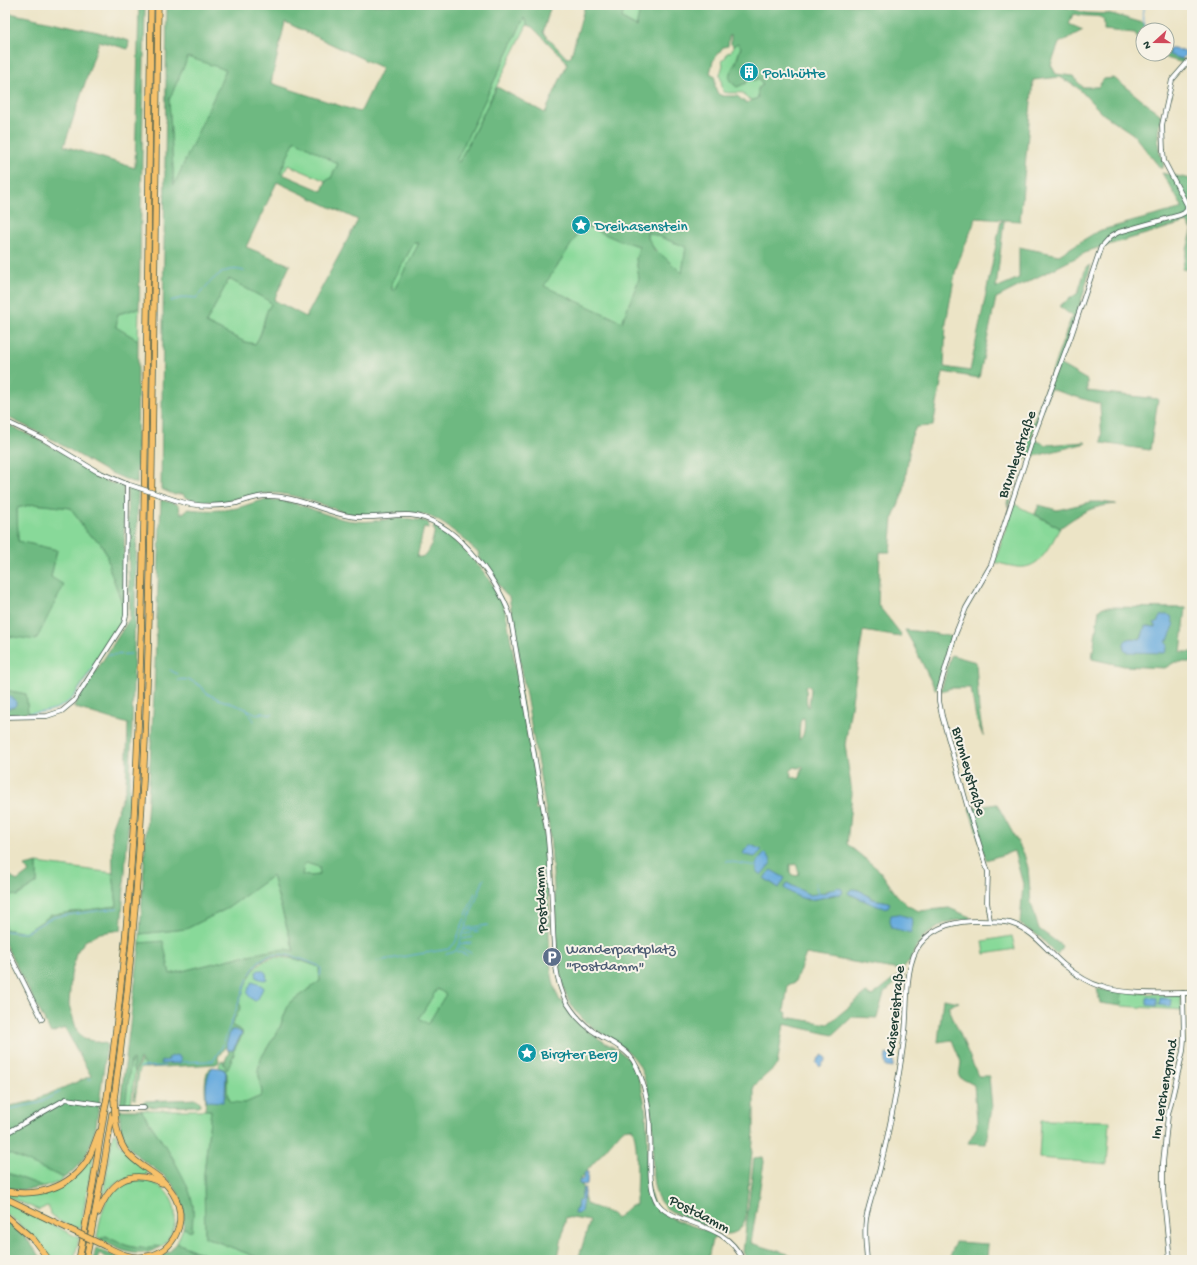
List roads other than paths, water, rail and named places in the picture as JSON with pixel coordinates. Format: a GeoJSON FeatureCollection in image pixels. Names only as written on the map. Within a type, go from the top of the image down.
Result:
{"type":"FeatureCollection","features":[{"type":"Feature","properties":{"kind":"highway"},"geometry":{"type":"LineString","coordinates":[[79,1260],[104,1121],[114,1045],[126,933],[134,831],[138,748],[144,484],[151,5]]}},
{"type":"Feature","properties":{"kind":"highway"},"geometry":{"type":"LineString","coordinates":[[86,1260],[113,1115],[134,933],[144,780],[150,580],[158,5]]}},
{"type":"Feature","properties":{"kind":"highway"},"geometry":{"type":"LineString","coordinates":[[5,1198],[127,1256],[150,1256],[166,1248],[174,1238],[180,1219],[177,1200],[163,1181],[137,1163],[125,1150],[117,1132],[113,1115]]}},
{"type":"Feature","properties":{"kind":"highway"},"geometry":{"type":"LineString","coordinates":[[5,1191],[28,1194],[38,1193],[72,1178],[92,1152],[104,1121]]}},
{"type":"Feature","properties":{"kind":"highway"},"geometry":{"type":"LineString","coordinates":[[93,1225],[104,1198],[117,1183],[139,1177],[154,1180],[168,1188]]}},
{"type":"Feature","properties":{"kind":"highway"},"geometry":{"type":"LineString","coordinates":[[5,1215],[34,1240],[49,1260]]}},
{"type":"Feature","properties":{"kind":"street","name":"Brumleystraße"},"geometry":{"type":"LineString","coordinates":[[990,921],[987,902],[988,872],[942,716],[939,701],[942,680],[955,635],[966,608],[991,565],[1033,438],[1071,336],[1101,247],[1110,237],[1119,232],[1180,215],[1187,210],[1187,205],[1164,161],[1162,125],[1172,80],[1192,57]]}},
{"type":"Feature","properties":{"kind":"street","name":"Postdamm"},"geometry":{"type":"LineString","coordinates":[[5,421],[43,439],[96,472],[183,503],[216,506],[259,497],[275,496],[361,518],[410,515],[431,520],[443,527],[463,543],[498,588],[510,615],[547,830],[554,948],[562,992],[570,1007],[584,1024],[597,1034],[624,1050],[634,1061],[640,1074],[645,1088],[648,1108],[652,1186],[657,1203],[674,1216],[710,1229],[729,1240],[737,1248],[743,1260]]}},
{"type":"Feature","properties":{"kind":"street"},"geometry":{"type":"LineString","coordinates":[[5,717],[46,716],[62,711],[74,701],[124,623],[126,615],[128,484]]}},
{"type":"Feature","properties":{"kind":"street","name":"Kaisereistraße"},"geometry":{"type":"LineString","coordinates":[[867,1260],[865,1233],[866,1219],[880,1168],[899,1070],[905,1031],[910,964],[919,945],[925,938],[937,929],[959,922],[990,921],[1010,923],[1039,939],[1066,966],[1095,985],[1103,988],[1132,992],[1192,993]]}},
{"type":"Feature","properties":{"kind":"street"},"geometry":{"type":"LineString","coordinates":[[5,945],[42,1019]]}},
{"type":"Feature","properties":{"kind":"street","name":"Im Lerchengrund"},"geometry":{"type":"LineString","coordinates":[[1170,1260],[1163,1189],[1163,1163],[1168,1114],[1184,1039],[1183,993]]}},
{"type":"Feature","properties":{"kind":"street"},"geometry":{"type":"LineString","coordinates":[[5,1134],[66,1099],[100,1104]]}},
{"type":"Feature","properties":{"kind":"street"},"geometry":{"type":"LineString","coordinates":[[119,1108],[144,1108]]}},
{"type":"Feature","properties":{"kind":"water"},"geometry":{"type":"Polygon","coordinates":[[[1175,48],[1185,52],[1182,59],[1175,57],[1175,48]]]}},
{"type":"Feature","properties":{"kind":"water"},"geometry":{"type":"Polygon","coordinates":[[[1161,615],[1171,616],[1174,626],[1168,640],[1166,641],[1168,645],[1165,653],[1126,652],[1124,650],[1124,643],[1128,639],[1140,639],[1142,637],[1145,626],[1156,627],[1154,623],[1157,622],[1161,615]]]}},
{"type":"Feature","properties":{"kind":"water"},"geometry":{"type":"Polygon","coordinates":[[[5,693],[16,701],[16,705],[14,707],[5,709],[5,693]]]}},
{"type":"Feature","properties":{"kind":"water"},"geometry":{"type":"Polygon","coordinates":[[[749,845],[762,850],[755,857],[744,855],[743,853],[749,845]]]}},
{"type":"Feature","properties":{"kind":"water"},"geometry":{"type":"Polygon","coordinates":[[[765,853],[770,858],[771,863],[761,875],[757,872],[757,862],[765,853]]]}},
{"type":"Feature","properties":{"kind":"water"},"geometry":{"type":"Polygon","coordinates":[[[771,870],[785,878],[779,888],[764,878],[771,870]]]}},
{"type":"Feature","properties":{"kind":"water"},"geometry":{"type":"Polygon","coordinates":[[[787,883],[810,895],[823,893],[838,887],[842,889],[843,892],[818,899],[806,899],[796,896],[784,888],[787,883]]]}},
{"type":"Feature","properties":{"kind":"water"},"geometry":{"type":"Polygon","coordinates":[[[852,889],[862,892],[873,899],[890,903],[888,907],[874,905],[849,894],[848,892],[852,889]]]}},
{"type":"Feature","properties":{"kind":"water"},"geometry":{"type":"Polygon","coordinates":[[[897,914],[911,918],[911,933],[892,928],[890,920],[891,915],[897,914]]]}},
{"type":"Feature","properties":{"kind":"water"},"geometry":{"type":"Polygon","coordinates":[[[259,970],[266,973],[267,979],[264,980],[257,978],[256,972],[259,970]]]}},
{"type":"Feature","properties":{"kind":"water"},"geometry":{"type":"Polygon","coordinates":[[[252,982],[261,985],[263,988],[258,999],[255,1001],[248,995],[252,982]]]}},
{"type":"Feature","properties":{"kind":"water"},"geometry":{"type":"Polygon","coordinates":[[[1147,998],[1157,998],[1156,1006],[1147,1005],[1147,998]]]}},
{"type":"Feature","properties":{"kind":"water"},"geometry":{"type":"Polygon","coordinates":[[[1160,998],[1172,999],[1171,1007],[1159,1005],[1160,998]]]}},
{"type":"Feature","properties":{"kind":"water"},"geometry":{"type":"Polygon","coordinates":[[[231,1030],[242,1033],[233,1050],[228,1050],[226,1044],[231,1030]]]}},
{"type":"Feature","properties":{"kind":"water"},"geometry":{"type":"Polygon","coordinates":[[[886,1054],[893,1056],[893,1068],[886,1067],[886,1054]]]}},
{"type":"Feature","properties":{"kind":"water"},"geometry":{"type":"Polygon","coordinates":[[[176,1055],[179,1056],[181,1060],[180,1063],[161,1064],[162,1061],[169,1060],[168,1058],[176,1055]]]}},
{"type":"Feature","properties":{"kind":"water"},"geometry":{"type":"Polygon","coordinates":[[[823,1055],[827,1060],[820,1067],[816,1063],[823,1055]]]}},
{"type":"Feature","properties":{"kind":"water"},"geometry":{"type":"Polygon","coordinates":[[[212,1067],[222,1069],[226,1073],[225,1095],[223,1102],[207,1101],[206,1084],[212,1067]]]}},
{"type":"Feature","properties":{"kind":"water"},"geometry":{"type":"Polygon","coordinates":[[[585,1172],[588,1172],[587,1184],[579,1184],[579,1181],[583,1179],[585,1172]]]}},
{"type":"Feature","properties":{"kind":"water"},"geometry":{"type":"Polygon","coordinates":[[[583,1188],[585,1188],[581,1212],[577,1214],[574,1213],[575,1209],[577,1209],[578,1200],[580,1201],[583,1188]]]}},
{"type":"Feature","properties":{"kind":"waterway"},"geometry":{"type":"LineString","coordinates":[[1144,22],[1142,12],[1145,6]]}},
{"type":"Feature","properties":{"kind":"waterway"},"geometry":{"type":"LineString","coordinates":[[170,301],[186,297],[196,298],[211,281],[222,273],[229,270],[244,271]]}},
{"type":"Feature","properties":{"kind":"waterway"},"geometry":{"type":"LineString","coordinates":[[108,655],[131,654]]}},
{"type":"Feature","properties":{"kind":"waterway"},"geometry":{"type":"LineString","coordinates":[[29,713],[44,712],[56,709],[73,698],[99,658]]}},
{"type":"Feature","properties":{"kind":"waterway"},"geometry":{"type":"LineString","coordinates":[[170,670],[177,674]]}},
{"type":"Feature","properties":{"kind":"waterway"},"geometry":{"type":"LineString","coordinates":[[178,680],[184,679],[193,682],[199,685],[208,694],[258,715],[263,712],[270,715],[273,713]]}},
{"type":"Feature","properties":{"kind":"waterway"},"geometry":{"type":"LineString","coordinates":[[247,709],[254,721]]}},
{"type":"Feature","properties":{"kind":"waterway"},"geometry":{"type":"LineString","coordinates":[[726,861],[757,866]]}},
{"type":"Feature","properties":{"kind":"waterway"},"geometry":{"type":"LineString","coordinates":[[446,954],[454,952],[457,949],[484,879]]}},
{"type":"Feature","properties":{"kind":"waterway"},"geometry":{"type":"LineString","coordinates":[[815,883],[818,895]]}},
{"type":"Feature","properties":{"kind":"waterway"},"geometry":{"type":"LineString","coordinates":[[377,961],[449,949],[455,943],[475,893]]}},
{"type":"Feature","properties":{"kind":"waterway"},"geometry":{"type":"LineString","coordinates":[[5,931],[25,933],[53,917],[118,908]]}},
{"type":"Feature","properties":{"kind":"waterway"},"geometry":{"type":"LineString","coordinates":[[467,928],[488,925]]}},
{"type":"Feature","properties":{"kind":"waterway"},"geometry":{"type":"LineString","coordinates":[[465,930],[481,929]]}},
{"type":"Feature","properties":{"kind":"waterway"},"geometry":{"type":"LineString","coordinates":[[464,934],[479,932]]}},
{"type":"Feature","properties":{"kind":"waterway"},"geometry":{"type":"LineString","coordinates":[[463,939],[472,937]]}},
{"type":"Feature","properties":{"kind":"waterway"},"geometry":{"type":"LineString","coordinates":[[460,944],[471,943]]}},
{"type":"Feature","properties":{"kind":"waterway"},"geometry":{"type":"LineString","coordinates":[[459,947],[471,953]]}},
{"type":"Feature","properties":{"kind":"waterway"},"geometry":{"type":"LineString","coordinates":[[457,951],[467,955]]}},
{"type":"Feature","properties":{"kind":"waterway"},"geometry":{"type":"LineString","coordinates":[[250,974],[259,961],[266,957],[281,955],[297,958],[319,966],[321,969],[320,976]]}},
{"type":"Feature","properties":{"kind":"waterway"},"geometry":{"type":"LineString","coordinates":[[181,1062],[213,1061],[222,1047],[248,978]]}},
{"type":"Feature","properties":{"kind":"waterway"},"geometry":{"type":"LineString","coordinates":[[140,1067],[165,1066]]}},
{"type":"Feature","properties":{"kind":"waterway"},"geometry":{"type":"LineString","coordinates":[[5,1110],[39,1103],[60,1092]]}},
{"type":"Feature","properties":{"kind":"place","name":"Pohlhütte"},"geometry":{"type":"Point","coordinates":[749,72]}},
{"type":"Feature","properties":{"kind":"place","name":"Dreihasenstein"},"geometry":{"type":"Point","coordinates":[581,225]}},
{"type":"Feature","properties":{"kind":"place","name":"Wanderparkplatz \"Postdamm\""},"geometry":{"type":"Point","coordinates":[552,957]}},
{"type":"Feature","properties":{"kind":"place","name":"Birgter Berg"},"geometry":{"type":"Point","coordinates":[527,1053]}}]}
